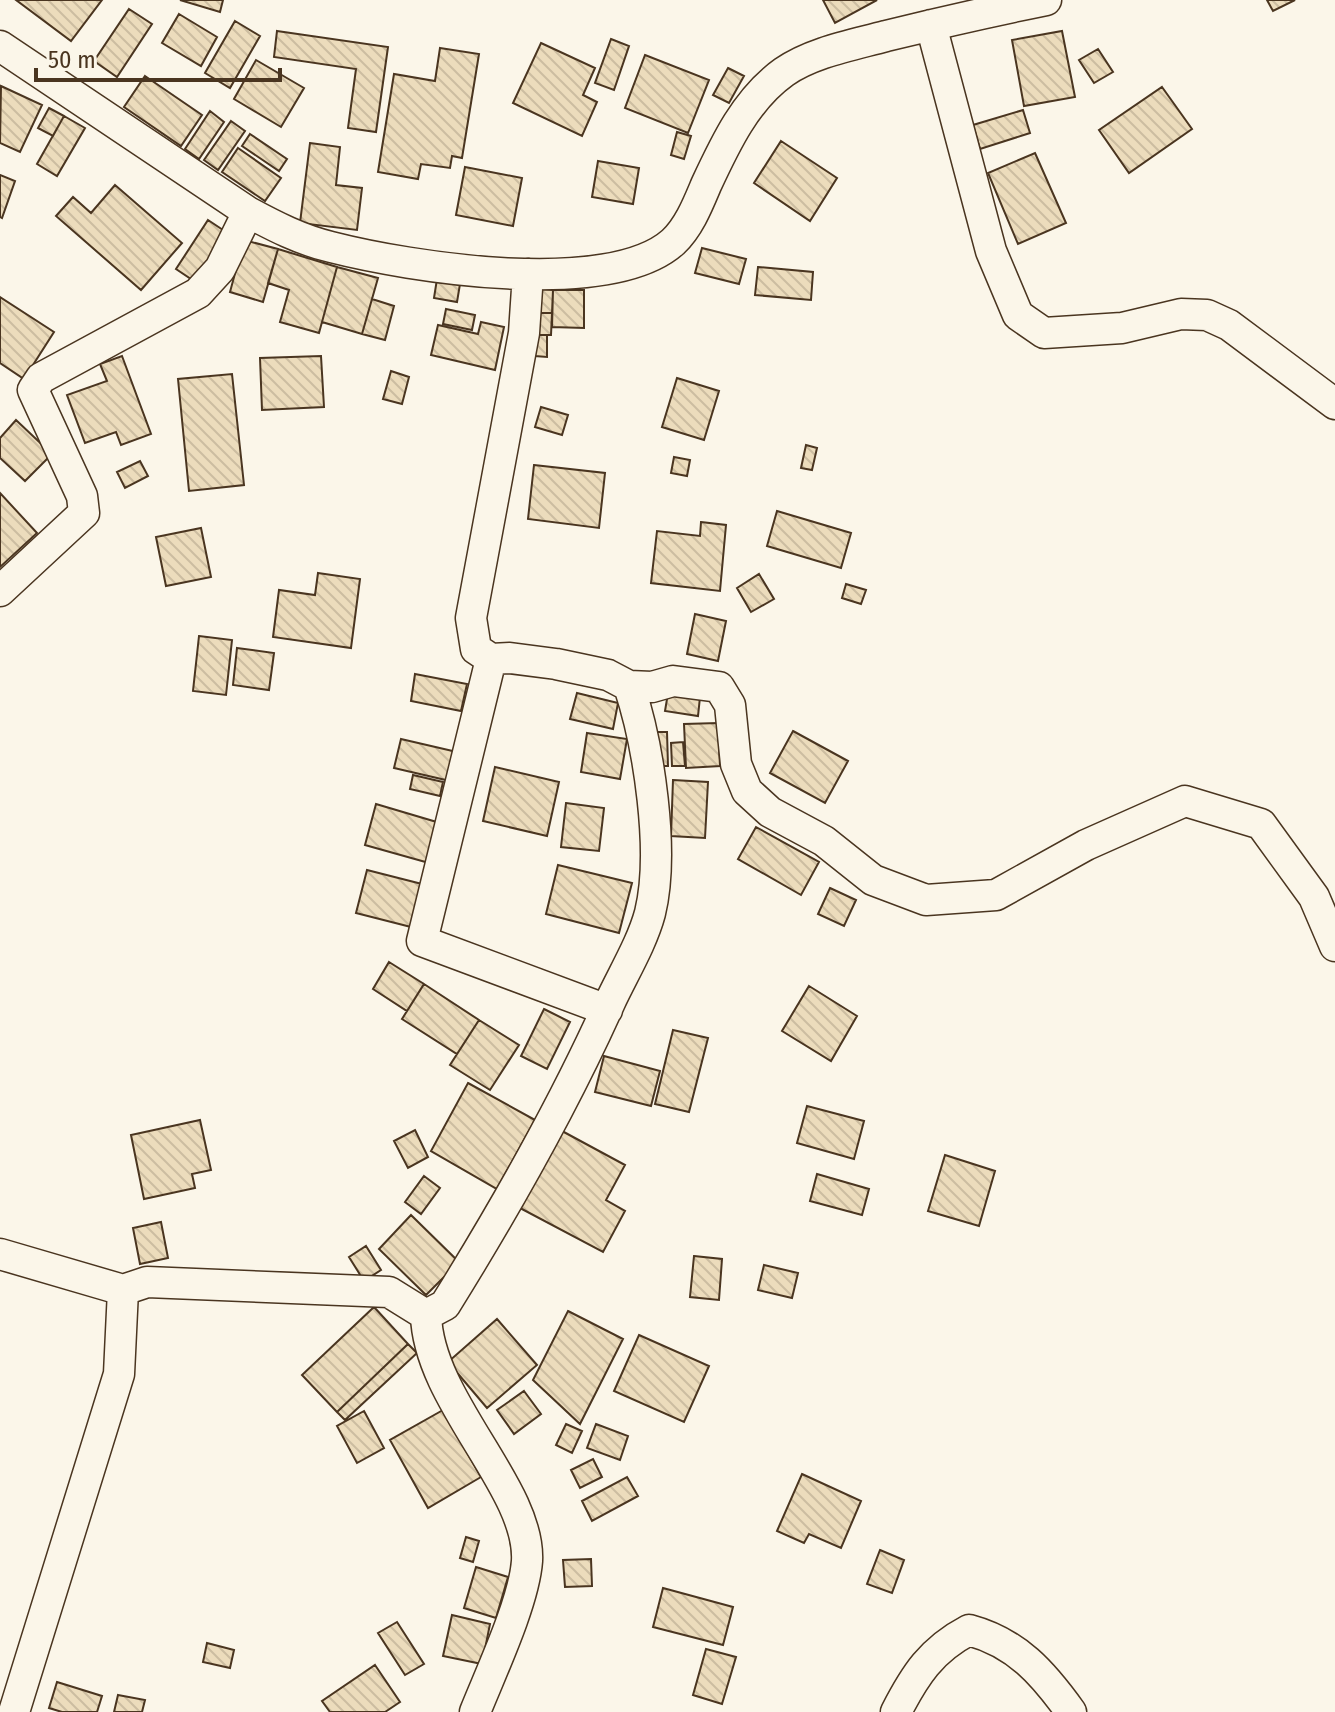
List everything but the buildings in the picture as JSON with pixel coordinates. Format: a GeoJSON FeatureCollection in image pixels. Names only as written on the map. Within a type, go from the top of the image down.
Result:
{"type":"FeatureCollection","features":[{"type":"Feature","properties":{"kind":"street"},"geometry":{"type":"LineString","coordinates":[[0,46],[248,212],[283,231],[330,247],[436,266],[528,274],[623,268],[651,257],[674,241],[693,214],[742,116],[768,83],[809,59],[1002,5],[1046,0]]}},
{"type":"Feature","properties":{"kind":"street"},"geometry":{"type":"LineString","coordinates":[[931,25],[991,251],[1018,315],[1044,333],[1122,328],[1181,314],[1207,315],[1229,325],[1335,404]]}},
{"type":"Feature","properties":{"kind":"street"},"geometry":{"type":"LineString","coordinates":[[0,591],[84,513],[82,496],[33,390],[41,378],[198,293],[220,269],[248,212]]}},
{"type":"Feature","properties":{"kind":"street"},"geometry":{"type":"LineString","coordinates":[[528,274],[524,333],[471,618],[476,649],[491,659],[510,658],[556,664],[608,675],[629,686],[652,687],[673,681],[719,687],[730,705],[736,764],[747,791],[770,812],[824,841],[873,880],[926,900],[996,895],[1086,845],[1185,801],[1261,824],[1314,897],[1335,946]]}},
{"type":"Feature","properties":{"kind":"street"},"geometry":{"type":"LineString","coordinates":[[491,659],[422,941],[607,1010]]}},
{"type":"Feature","properties":{"kind":"street"},"geometry":{"type":"LineString","coordinates":[[426,1315],[445,1305],[510,1199],[607,1010],[649,915],[657,868],[643,734],[629,686]]}},
{"type":"Feature","properties":{"kind":"street"},"geometry":{"type":"LineString","coordinates":[[0,1254],[123,1290],[147,1282],[389,1292],[426,1315]]}},
{"type":"Feature","properties":{"kind":"street"},"geometry":{"type":"LineString","coordinates":[[14,1712],[119,1374],[123,1290]]}},
{"type":"Feature","properties":{"kind":"street"},"geometry":{"type":"LineString","coordinates":[[426,1315],[426,1338],[441,1377],[509,1499],[522,1530],[527,1560],[521,1588],[475,1712]]}},
{"type":"Feature","properties":{"kind":"street"},"geometry":{"type":"LineString","coordinates":[[896,1712],[909,1687],[942,1644],[969,1630],[993,1637],[1023,1655],[1043,1673],[1071,1712]]}}]}
